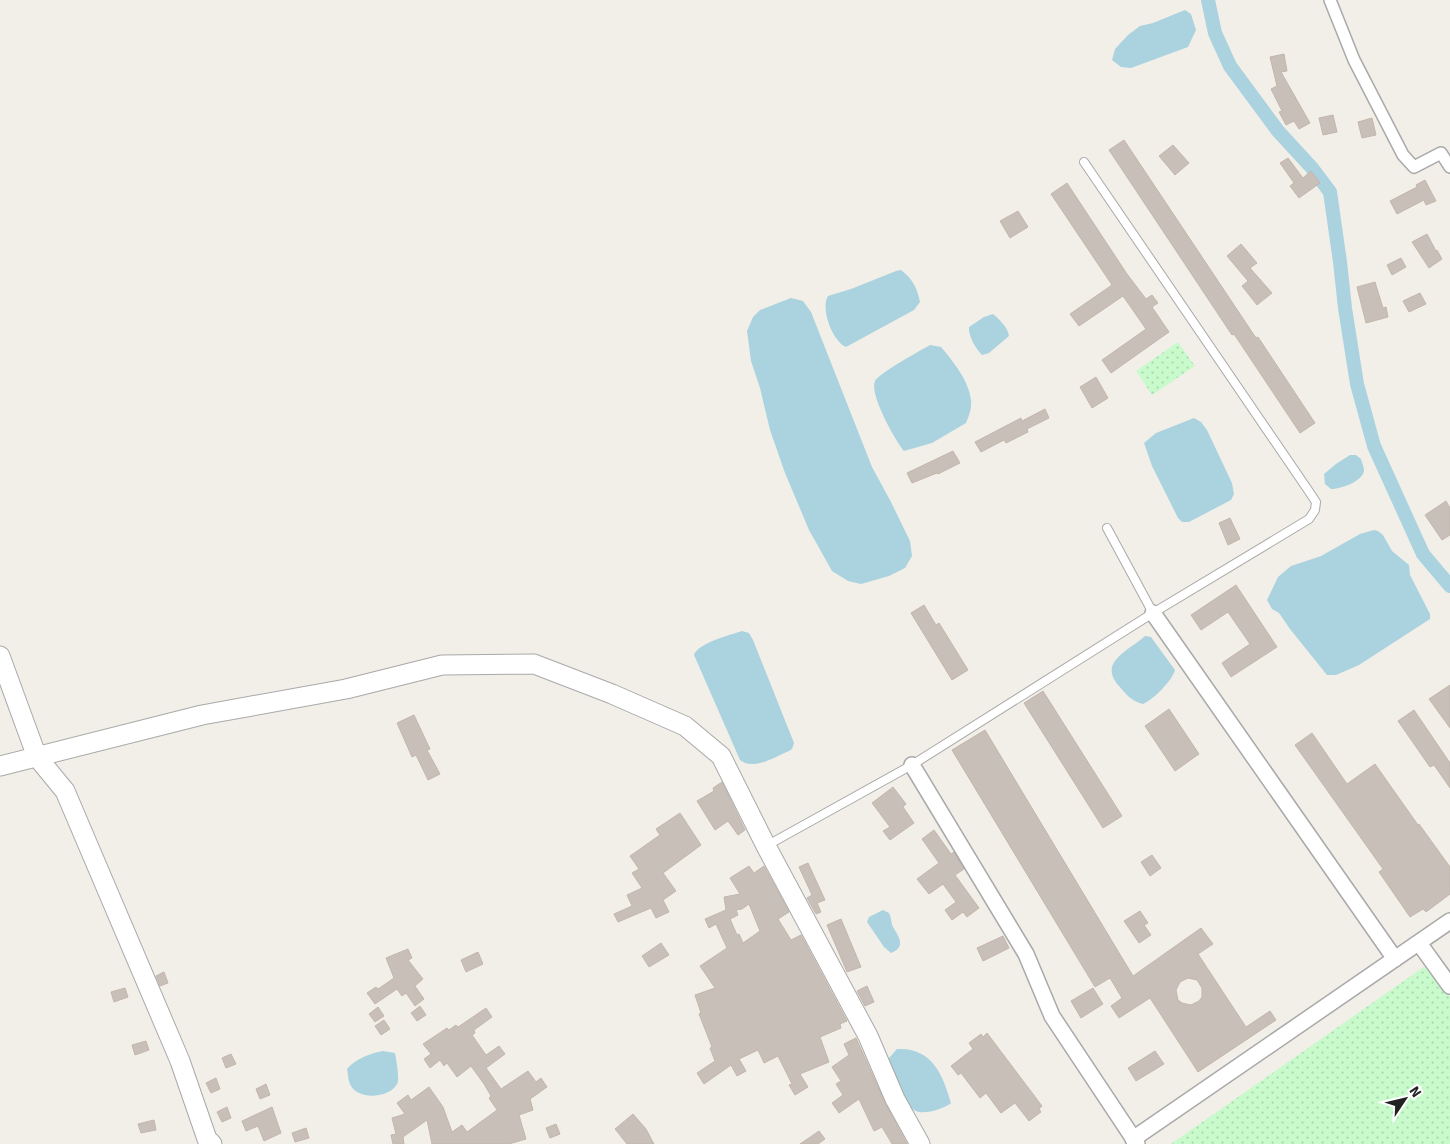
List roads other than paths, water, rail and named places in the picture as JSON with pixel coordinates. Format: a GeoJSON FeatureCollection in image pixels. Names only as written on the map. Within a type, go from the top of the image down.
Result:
{"type":"FeatureCollection","features":[{"type":"Feature","properties":{"kind":"street"},"geometry":{"type":"LineString","coordinates":[[1330,0],[1354,60],[1403,155],[1414,167],[1441,153],[1450,167]]}},
{"type":"Feature","properties":{"kind":"street"},"geometry":{"type":"LineString","coordinates":[[1153,613],[1395,959]]}},
{"type":"Feature","properties":{"kind":"street"},"geometry":{"type":"LineString","coordinates":[[0,656],[37,757],[66,791],[180,1061],[207,1139],[212,1144]]}},
{"type":"Feature","properties":{"kind":"street"},"geometry":{"type":"LineString","coordinates":[[0,766],[202,715],[346,689],[442,665],[534,664],[612,694],[685,726],[721,756],[766,846],[868,1036],[895,1100],[920,1144]]}},
{"type":"Feature","properties":{"kind":"street"},"geometry":{"type":"LineString","coordinates":[[912,764],[1026,954],[1052,1016],[1135,1141],[1450,921]]}},
{"type":"Feature","properties":{"kind":"street"},"geometry":{"type":"LineString","coordinates":[[1419,943],[1450,986]]}},
{"type":"Feature","properties":{"kind":"lane"},"geometry":{"type":"LineString","coordinates":[[766,846],[912,764],[1153,613],[1309,519],[1314,510],[1316,502],[1084,162]]}},
{"type":"Feature","properties":{"kind":"lane"},"geometry":{"type":"LineString","coordinates":[[1107,528],[1153,613]]}},
{"type":"Feature","properties":{"kind":"water"},"geometry":{"type":"Polygon","coordinates":[[[1185,10],[1191,14],[1196,30],[1188,47],[1131,68],[1121,67],[1112,60],[1115,49],[1128,35],[1140,26],[1153,23],[1185,10]]]}},
{"type":"Feature","properties":{"kind":"water"},"geometry":{"type":"Polygon","coordinates":[[[901,270],[914,284],[917,292],[920,302],[914,310],[846,347],[841,344],[832,332],[827,317],[826,302],[828,296],[901,270]]]}},
{"type":"Feature","properties":{"kind":"water"},"geometry":{"type":"Polygon","coordinates":[[[791,298],[803,301],[811,312],[872,467],[910,541],[912,556],[905,568],[889,576],[861,584],[848,581],[832,571],[809,530],[785,473],[770,430],[760,388],[751,361],[747,331],[753,317],[760,310],[791,298]]]}},
{"type":"Feature","properties":{"kind":"water"},"geometry":{"type":"Polygon","coordinates":[[[993,314],[1001,321],[1009,336],[989,353],[982,355],[973,342],[969,327],[984,317],[993,314]]]}},
{"type":"Feature","properties":{"kind":"water"},"geometry":{"type":"Polygon","coordinates":[[[930,345],[941,347],[960,372],[970,393],[970,412],[966,423],[932,443],[904,451],[879,406],[874,387],[875,381],[891,368],[930,345]]]}},
{"type":"Feature","properties":{"kind":"water"},"geometry":{"type":"Polygon","coordinates":[[[1194,418],[1201,422],[1207,430],[1232,483],[1234,494],[1231,500],[1189,522],[1182,522],[1178,518],[1152,466],[1144,443],[1156,433],[1194,418]]]}},
{"type":"Feature","properties":{"kind":"water"},"geometry":{"type":"Polygon","coordinates":[[[1350,455],[1356,455],[1361,459],[1364,470],[1362,475],[1355,482],[1340,488],[1331,489],[1325,484],[1324,474],[1350,455]]]}},
{"type":"Feature","properties":{"kind":"water"},"geometry":{"type":"Polygon","coordinates":[[[1374,530],[1383,535],[1392,551],[1409,565],[1410,575],[1430,614],[1430,619],[1359,665],[1336,675],[1327,675],[1279,613],[1272,609],[1267,600],[1278,577],[1291,566],[1321,556],[1360,534],[1374,530]]]}},
{"type":"Feature","properties":{"kind":"water"},"geometry":{"type":"Polygon","coordinates":[[[742,631],[749,633],[753,640],[794,743],[789,751],[758,764],[745,763],[740,760],[694,655],[701,647],[708,643],[742,631]]]}},
{"type":"Feature","properties":{"kind":"water"},"geometry":{"type":"Polygon","coordinates":[[[1145,636],[1151,637],[1175,670],[1162,690],[1143,704],[1132,699],[1124,692],[1113,678],[1112,670],[1118,657],[1145,636]]]}},
{"type":"Feature","properties":{"kind":"water"},"geometry":{"type":"Polygon","coordinates":[[[883,910],[889,913],[892,925],[900,940],[899,947],[891,953],[884,947],[867,922],[869,917],[883,910]]]}},
{"type":"Feature","properties":{"kind":"water"},"geometry":{"type":"Polygon","coordinates":[[[897,1049],[919,1053],[934,1065],[940,1073],[951,1103],[927,1112],[918,1112],[910,1107],[898,1086],[890,1063],[889,1058],[897,1049]]]}},
{"type":"Feature","properties":{"kind":"water"},"geometry":{"type":"Polygon","coordinates":[[[383,1051],[395,1053],[398,1074],[397,1084],[393,1089],[381,1095],[374,1096],[359,1093],[350,1084],[347,1069],[354,1062],[364,1057],[383,1051]]]}},
{"type":"Feature","properties":{"kind":"waterway"},"geometry":{"type":"LineString","coordinates":[[1208,0],[1215,33],[1230,66],[1278,131],[1312,168],[1330,192],[1357,384],[1374,446],[1423,554],[1450,586]]}}]}
